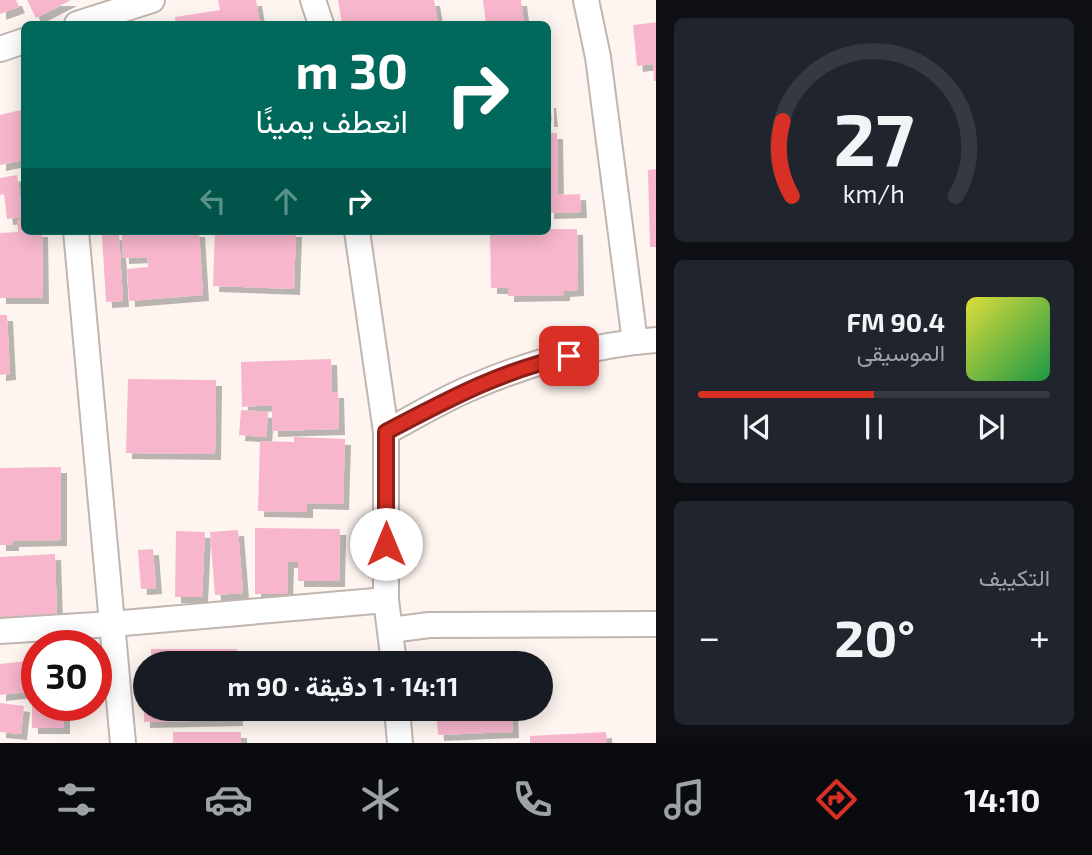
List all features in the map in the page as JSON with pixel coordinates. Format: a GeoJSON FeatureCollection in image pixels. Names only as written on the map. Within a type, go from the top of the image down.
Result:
{"type":"FeatureCollection","features":[{"type":"Feature","properties":{"kind":"street"},"geometry":{"type":"LineString","coordinates":[[86,21],[152,0]]}},
{"type":"Feature","properties":{"kind":"street"},"geometry":{"type":"LineString","coordinates":[[313,0],[320,21]]}},
{"type":"Feature","properties":{"kind":"street"},"geometry":{"type":"LineString","coordinates":[[386,432],[472,387],[547,360],[646,341],[586,0]]}},
{"type":"Feature","properties":{"kind":"street"},"geometry":{"type":"LineString","coordinates":[[0,49],[21,42]]}},
{"type":"Feature","properties":{"kind":"street"},"geometry":{"type":"LineString","coordinates":[[76,235],[123,743]]}},
{"type":"Feature","properties":{"kind":"street"},"geometry":{"type":"LineString","coordinates":[[359,235],[386,432],[386,600],[393,651]]}},
{"type":"Feature","properties":{"kind":"street"},"geometry":{"type":"LineString","coordinates":[[0,631],[386,600]]}},
{"type":"Feature","properties":{"kind":"street"},"geometry":{"type":"LineString","coordinates":[[391,630],[429,625],[656,624]]}},
{"type":"Feature","properties":{"kind":"street"},"geometry":{"type":"LineString","coordinates":[[398,721],[400,743]]}},
{"type":"Feature","properties":{"kind":"building"},"geometry":{"type":"Polygon","coordinates":[[[0,0],[16,0],[19,7],[0,14],[0,0]]]}},
{"type":"Feature","properties":{"kind":"building"},"geometry":{"type":"Polygon","coordinates":[[[27,0],[71,0],[36,18],[27,0]]]}},
{"type":"Feature","properties":{"kind":"building"},"geometry":{"type":"Polygon","coordinates":[[[218,0],[256,0],[260,21],[176,21],[175,17],[220,10],[218,0]]]}},
{"type":"Feature","properties":{"kind":"building"},"geometry":{"type":"Polygon","coordinates":[[[338,0],[434,0],[438,21],[342,21],[338,0]]]}},
{"type":"Feature","properties":{"kind":"building"},"geometry":{"type":"Polygon","coordinates":[[[483,0],[521,0],[524,21],[486,21],[483,0]]]}},
{"type":"Feature","properties":{"kind":"building"},"geometry":{"type":"Polygon","coordinates":[[[656,22],[656,81],[653,64],[637,66],[633,25],[656,22]]]}},
{"type":"Feature","properties":{"kind":"building"},"geometry":{"type":"Polygon","coordinates":[[[21,110],[21,161],[0,165],[0,115],[21,110]]]}},
{"type":"Feature","properties":{"kind":"building"},"geometry":{"type":"Polygon","coordinates":[[[551,133],[557,133],[558,195],[580,194],[581,212],[551,213],[551,133]]]}},
{"type":"Feature","properties":{"kind":"building"},"geometry":{"type":"Polygon","coordinates":[[[656,169],[656,247],[650,247],[648,170],[656,169]]]}},
{"type":"Feature","properties":{"kind":"building"},"geometry":{"type":"Polygon","coordinates":[[[17,175],[21,217],[7,219],[4,194],[0,195],[0,178],[17,175]]]}},
{"type":"Feature","properties":{"kind":"building"},"geometry":{"type":"Polygon","coordinates":[[[17,219],[21,219],[21,235],[42,235],[43,298],[0,298],[0,233],[18,232],[17,219]]]}},
{"type":"Feature","properties":{"kind":"building"},"geometry":{"type":"Polygon","coordinates":[[[551,229],[577,229],[578,290],[564,291],[564,295],[508,296],[508,288],[491,288],[490,235],[551,235],[551,229]]]}},
{"type":"Feature","properties":{"kind":"building"},"geometry":{"type":"Polygon","coordinates":[[[102,235],[119,235],[123,301],[106,302],[102,235]]]}},
{"type":"Feature","properties":{"kind":"building"},"geometry":{"type":"Polygon","coordinates":[[[122,235],[199,235],[203,295],[129,301],[127,269],[148,267],[147,257],[123,258],[122,235]]]}},
{"type":"Feature","properties":{"kind":"building"},"geometry":{"type":"Polygon","coordinates":[[[215,235],[296,235],[294,289],[213,286],[215,235]]]}},
{"type":"Feature","properties":{"kind":"building"},"geometry":{"type":"Polygon","coordinates":[[[0,315],[7,315],[10,374],[0,375],[0,315]]]}},
{"type":"Feature","properties":{"kind":"building"},"geometry":{"type":"Polygon","coordinates":[[[331,359],[332,392],[338,392],[339,429],[272,431],[272,405],[242,407],[241,362],[331,359]]]}},
{"type":"Feature","properties":{"kind":"building"},"geometry":{"type":"Polygon","coordinates":[[[128,379],[216,380],[215,454],[126,453],[128,379]]]}},
{"type":"Feature","properties":{"kind":"building"},"geometry":{"type":"Polygon","coordinates":[[[241,410],[268,412],[266,437],[239,435],[241,410]]]}},
{"type":"Feature","properties":{"kind":"building"},"geometry":{"type":"Polygon","coordinates":[[[294,437],[345,439],[343,504],[307,503],[307,512],[258,511],[260,441],[294,442],[294,437]]]}},
{"type":"Feature","properties":{"kind":"building"},"geometry":{"type":"Polygon","coordinates":[[[61,467],[61,540],[13,541],[13,545],[0,545],[0,468],[61,467]]]}},
{"type":"Feature","properties":{"kind":"building"},"geometry":{"type":"Polygon","coordinates":[[[255,528],[340,529],[339,581],[298,581],[298,562],[288,562],[287,594],[255,594],[255,528]]]}},
{"type":"Feature","properties":{"kind":"building"},"geometry":{"type":"Polygon","coordinates":[[[238,530],[243,593],[215,595],[210,532],[238,530]]]}},
{"type":"Feature","properties":{"kind":"building"},"geometry":{"type":"Polygon","coordinates":[[[176,531],[205,532],[202,597],[175,597],[176,531]]]}},
{"type":"Feature","properties":{"kind":"building"},"geometry":{"type":"Polygon","coordinates":[[[153,549],[156,588],[141,589],[138,550],[153,549]]]}},
{"type":"Feature","properties":{"kind":"building"},"geometry":{"type":"Polygon","coordinates":[[[55,554],[57,615],[13,618],[13,625],[0,625],[0,557],[55,554]]]}},
{"type":"Feature","properties":{"kind":"building"},"geometry":{"type":"Polygon","coordinates":[[[151,649],[237,649],[237,651],[151,649]]]}},
{"type":"Feature","properties":{"kind":"building"},"geometry":{"type":"Polygon","coordinates":[[[21,662],[21,693],[0,695],[0,664],[21,662]]]}},
{"type":"Feature","properties":{"kind":"building"},"geometry":{"type":"Polygon","coordinates":[[[0,703],[21,706],[21,734],[0,732],[0,703]]]}},
{"type":"Feature","properties":{"kind":"building"},"geometry":{"type":"Polygon","coordinates":[[[32,721],[64,721],[64,728],[32,728],[32,721]]]}},
{"type":"Feature","properties":{"kind":"building"},"geometry":{"type":"Polygon","coordinates":[[[437,721],[513,721],[513,732],[438,735],[437,721]]]}},
{"type":"Feature","properties":{"kind":"building"},"geometry":{"type":"Polygon","coordinates":[[[173,732],[241,732],[241,743],[173,743],[173,732]]]}},
{"type":"Feature","properties":{"kind":"building"},"geometry":{"type":"Polygon","coordinates":[[[606,732],[607,743],[530,743],[530,736],[606,732]]]}},
{"type":"Feature","properties":{"kind":"route"},"geometry":{"type":"LineString","coordinates":[[386,544],[386,432],[472,387],[547,360],[569,356]]}}]}
